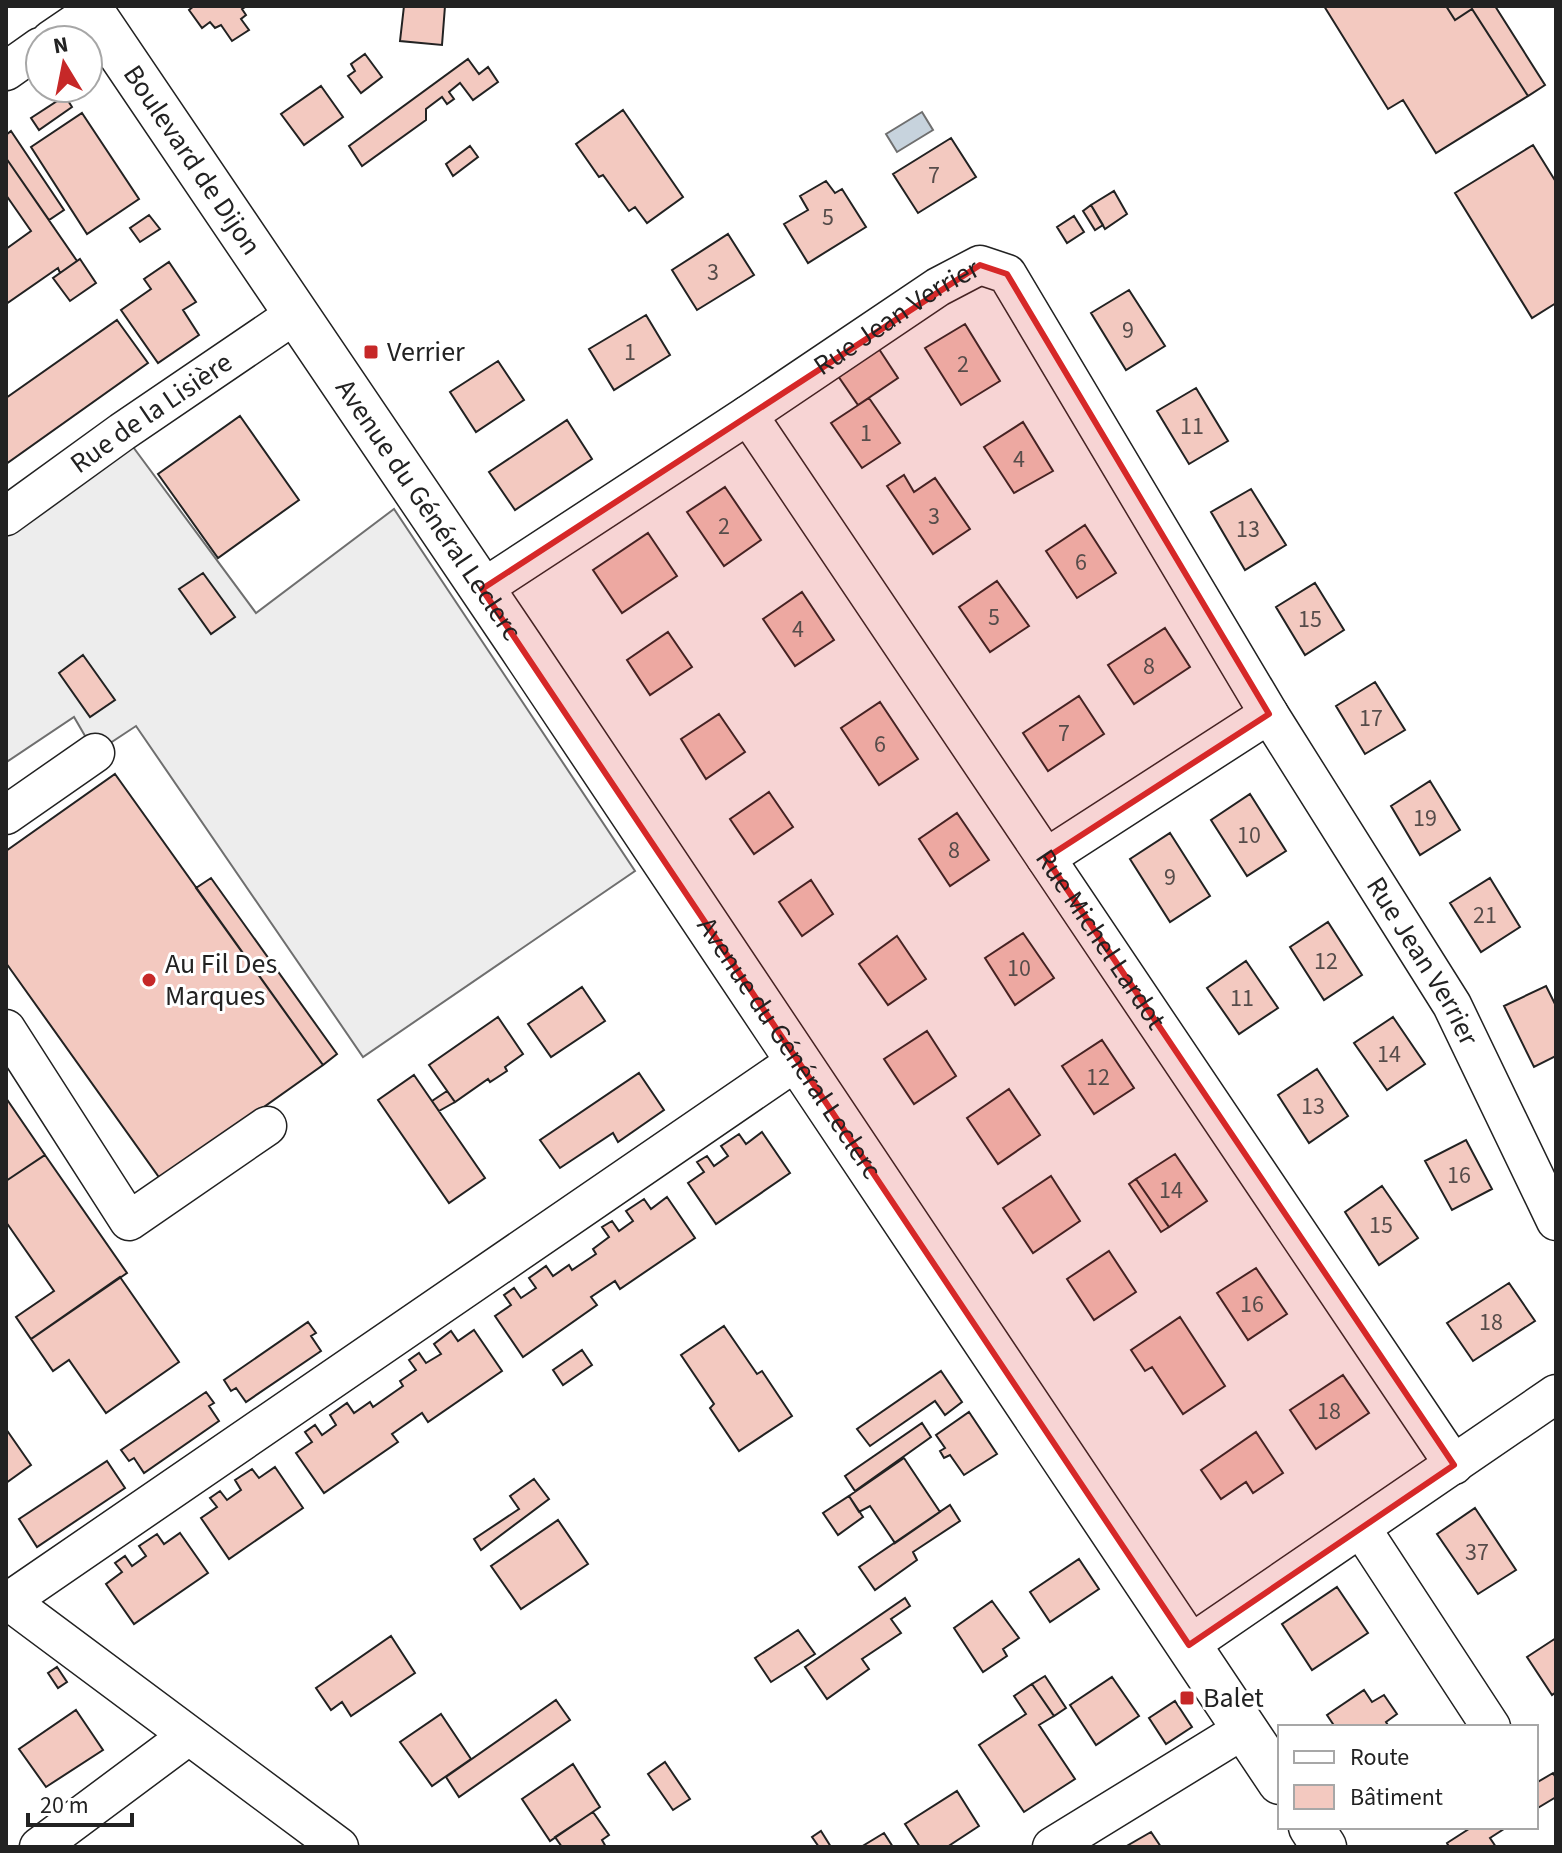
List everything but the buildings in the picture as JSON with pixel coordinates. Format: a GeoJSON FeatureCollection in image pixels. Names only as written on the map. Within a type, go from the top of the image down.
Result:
{"type":"FeatureCollection","features":[{"type":"Feature","properties":{"kind":"main road","name":"Boulevard de Dijon"},"geometry":{"type":"LineString","coordinates":[[90,9],[297,313]]}},
{"type":"Feature","properties":{"kind":"main road","name":"Avenue du Général Leclerc"},"geometry":{"type":"LineString","coordinates":[[297,313],[1278,1779]]}},
{"type":"Feature","properties":{"kind":"main road"},"geometry":{"type":"LineString","coordinates":[[1312,1829],[1324,1847]]}},
{"type":"Feature","properties":{"kind":"street"},"geometry":{"type":"LineString","coordinates":[[71,24],[90,9]]}},
{"type":"Feature","properties":{"kind":"street"},"geometry":{"type":"LineString","coordinates":[[6,71],[24,58]]}},
{"type":"Feature","properties":{"kind":"street","name":"Rue Jean Verrier"},"geometry":{"type":"LineString","coordinates":[[482,589],[952,280],[980,265],[1007,274],[1269,714],[1452,1005],[1556,1221]]}},
{"type":"Feature","properties":{"kind":"street","name":"Rue de la Lisière"},"geometry":{"type":"LineString","coordinates":[[6,516],[122,432],[297,313]]}},
{"type":"Feature","properties":{"kind":"street","name":"Rue Michel Lardot"},"geometry":{"type":"LineString","coordinates":[[748,415],[1454,1465]]}},
{"type":"Feature","properties":{"kind":"street"},"geometry":{"type":"LineString","coordinates":[[1046,858],[1269,714]]}},
{"type":"Feature","properties":{"kind":"street"},"geometry":{"type":"LineString","coordinates":[[6,815],[95,753]]}},
{"type":"Feature","properties":{"kind":"street"},"geometry":{"type":"LineString","coordinates":[[6,1029],[129,1221],[267,1126]]}},
{"type":"Feature","properties":{"kind":"street"},"geometry":{"type":"LineString","coordinates":[[339,1847],[8,1600],[798,1060]]}},
{"type":"Feature","properties":{"kind":"street"},"geometry":{"type":"LineString","coordinates":[[1189,1645],[1556,1394]]}},
{"type":"Feature","properties":{"kind":"street"},"geometry":{"type":"LineString","coordinates":[[1361,1528],[1490,1725]]}},
{"type":"Feature","properties":{"kind":"street"},"geometry":{"type":"LineString","coordinates":[[1052,1847],[1244,1729]]}},
{"type":"Feature","properties":{"kind":"street"},"geometry":{"type":"LineString","coordinates":[[39,1847],[188,1736]]}},
{"type":"Feature","properties":{"kind":"highlighted area"},"geometry":{"type":"Polygon","coordinates":[[[980,265],[1007,274],[1269,714],[1046,858],[1454,1465],[1189,1645],[482,589],[980,265]]]}},
{"type":"Feature","properties":{"kind":"shaded area"},"geometry":{"type":"Polygon","coordinates":[[[922,112],[933,130],[897,152],[886,134],[922,112]]]}},
{"type":"Feature","properties":{"kind":"shaded area"},"geometry":{"type":"Polygon","coordinates":[[[122,432],[256,613],[394,509],[635,871],[363,1057],[136,726],[95,753],[74,717],[8,761],[6,516],[122,432]]]}},
{"type":"Feature","properties":{"kind":"place","name":"Verrier"},"geometry":{"type":"Point","coordinates":[371,352]}},
{"type":"Feature","properties":{"kind":"place","name":"Au Fil Des Marques"},"geometry":{"type":"Point","coordinates":[149,980]}},
{"type":"Feature","properties":{"kind":"place","name":"Balet"},"geometry":{"type":"Point","coordinates":[1187,1698]}}]}
